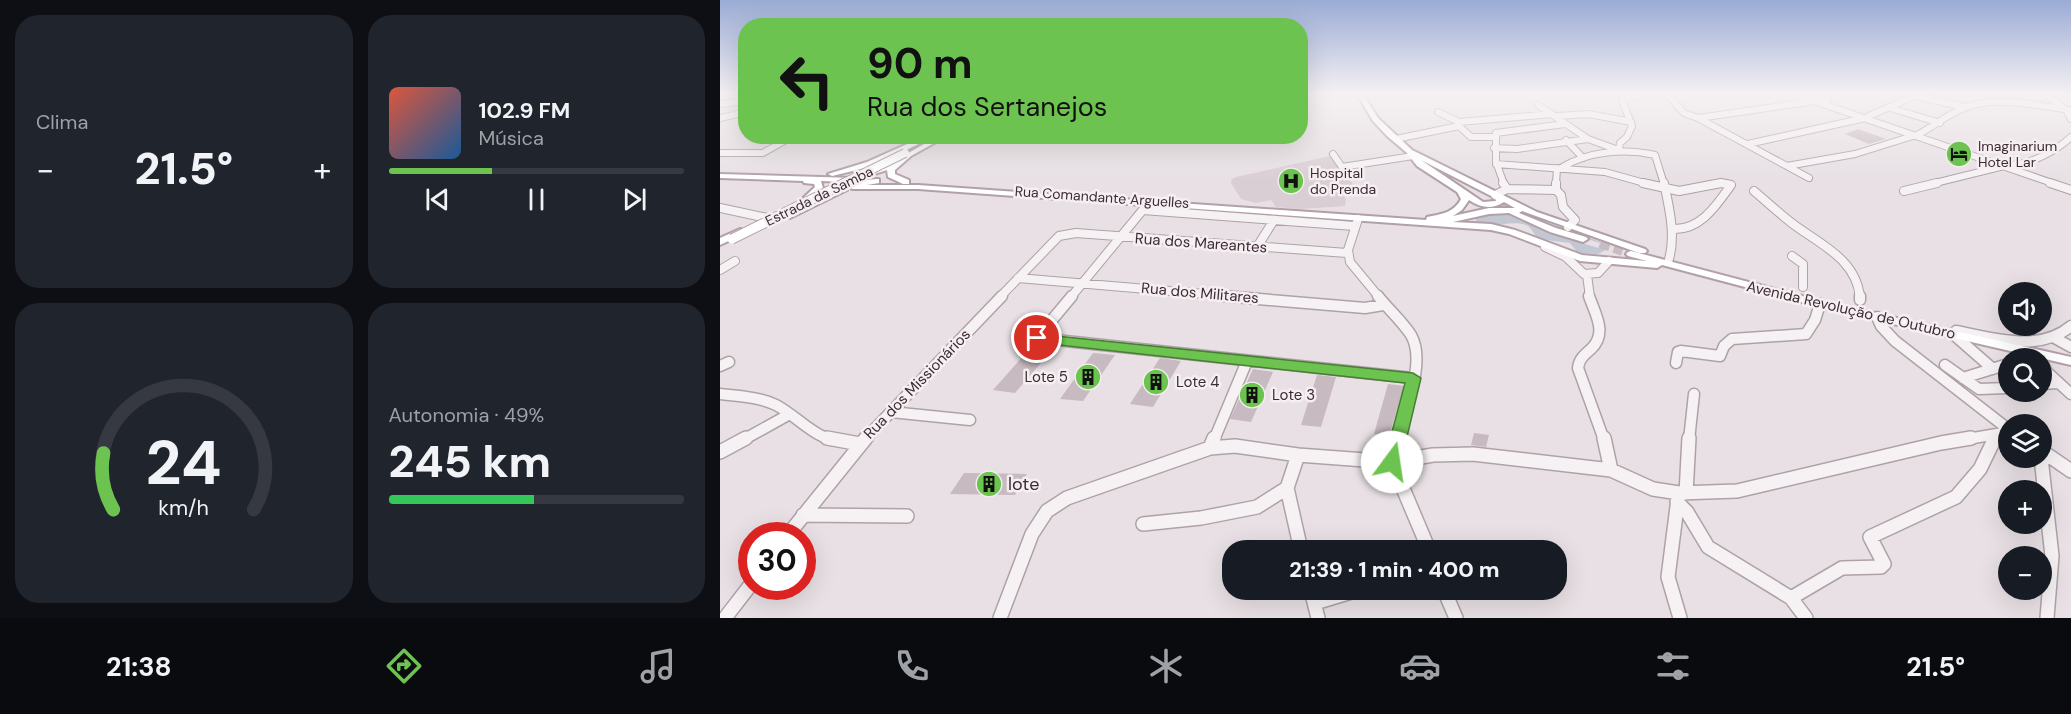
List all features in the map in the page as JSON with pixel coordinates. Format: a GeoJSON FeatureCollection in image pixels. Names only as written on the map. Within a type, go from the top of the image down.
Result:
{"type":"FeatureCollection","features":[{"type":"Feature","properties":{"kind":"main road","name":"Avenida Revolução de Outubro"},"geometry":{"type":"LineString","coordinates":[[1381,123],[1420,164],[1485,205],[1498,204],[1494,198]]}},
{"type":"Feature","properties":{"kind":"main road"},"geometry":{"type":"LineString","coordinates":[[799,177],[834,174],[870,164],[915,144]]}},
{"type":"Feature","properties":{"kind":"main road"},"geometry":{"type":"LineString","coordinates":[[870,164],[858,173],[877,172],[925,144]]}},
{"type":"Feature","properties":{"kind":"main road"},"geometry":{"type":"LineString","coordinates":[[919,186],[901,182],[891,175],[891,170],[906,155],[928,144]]}},
{"type":"Feature","properties":{"kind":"main road","name":"Avenida Revolução de Outubro"},"geometry":{"type":"LineString","coordinates":[[1411,153],[1432,160],[1494,198],[1603,242]]}},
{"type":"Feature","properties":{"kind":"main road","name":"Estrada da Samba"},"geometry":{"type":"LineString","coordinates":[[723,245],[906,155]]}},
{"type":"Feature","properties":{"kind":"main road","name":"Rua Comandante Arguelles"},"geometry":{"type":"LineString","coordinates":[[720,177],[799,177],[876,181],[1145,207],[1356,223],[1470,226],[1504,230],[1564,253]]}},
{"type":"Feature","properties":{"kind":"main road","name":"Rua Comandante Arguelles"},"geometry":{"type":"LineString","coordinates":[[720,177],[803,180],[819,184],[819,189],[812,195],[767,218]]}},
{"type":"Feature","properties":{"kind":"main road"},"geometry":{"type":"LineString","coordinates":[[723,245],[809,206],[845,186],[841,181],[828,178]]}},
{"type":"Feature","properties":{"kind":"main road"},"geometry":{"type":"LineString","coordinates":[[876,181],[860,183],[855,187],[919,186]]}},
{"type":"Feature","properties":{"kind":"main road"},"geometry":{"type":"LineString","coordinates":[[809,206],[872,189],[919,186]]}},
{"type":"Feature","properties":{"kind":"main road","name":"Rua Comandante Arguelles"},"geometry":{"type":"LineString","coordinates":[[919,186],[1424,221],[1449,215],[1460,209],[1464,199],[1460,189]]}},
{"type":"Feature","properties":{"kind":"main road"},"geometry":{"type":"LineString","coordinates":[[1424,221],[1450,220],[1500,209],[1534,214]]}},
{"type":"Feature","properties":{"kind":"main road","name":"Avenida Revolução de Outubro"},"geometry":{"type":"LineString","coordinates":[[1515,212],[1561,233],[1603,242],[1877,317],[1954,332],[2006,348]]}},
{"type":"Feature","properties":{"kind":"main road"},"geometry":{"type":"LineString","coordinates":[[723,245],[767,218]]}},
{"type":"Feature","properties":{"kind":"main road"},"geometry":{"type":"LineString","coordinates":[[1564,253],[1583,256],[1605,253],[1611,248],[1603,242]]}},
{"type":"Feature","properties":{"kind":"main road"},"geometry":{"type":"LineString","coordinates":[[1633,251],[1624,248],[1621,252],[1625,256],[1746,289],[1821,302]]}},
{"type":"Feature","properties":{"kind":"main road","name":"Avenida Revolução de Outubro"},"geometry":{"type":"LineString","coordinates":[[1633,251],[1821,302],[2071,359]]}},
{"type":"Feature","properties":{"kind":"main road"},"geometry":{"type":"LineString","coordinates":[[1564,253],[1580,258],[1657,265]]}},
{"type":"Feature","properties":{"kind":"main road","name":"Avenida Revolução de Outubro"},"geometry":{"type":"LineString","coordinates":[[2052,358],[2071,359]]}},
{"type":"Feature","properties":{"kind":"street"},"geometry":{"type":"LineString","coordinates":[[1396,139],[1471,123]]}},
{"type":"Feature","properties":{"kind":"street"},"geometry":{"type":"LineString","coordinates":[[1621,151],[1620,143],[1631,130],[1631,123]]}},
{"type":"Feature","properties":{"kind":"street"},"geometry":{"type":"LineString","coordinates":[[1707,123],[1809,178]]}},
{"type":"Feature","properties":{"kind":"street"},"geometry":{"type":"LineString","coordinates":[[1748,144],[1847,123]]}},
{"type":"Feature","properties":{"kind":"street"},"geometry":{"type":"LineString","coordinates":[[1883,123],[2069,186]]}},
{"type":"Feature","properties":{"kind":"street"},"geometry":{"type":"LineString","coordinates":[[1787,166],[1855,154],[1917,135],[1940,123]]}},
{"type":"Feature","properties":{"kind":"street"},"geometry":{"type":"LineString","coordinates":[[1459,124],[1471,137],[1496,137]]}},
{"type":"Feature","properties":{"kind":"street"},"geometry":{"type":"LineString","coordinates":[[1507,189],[1496,164],[1494,148],[1499,131],[1565,124],[1588,139],[1621,151],[1653,154],[1657,156],[1662,168],[1672,229],[1674,246],[1669,259]]}},
{"type":"Feature","properties":{"kind":"street"},"geometry":{"type":"LineString","coordinates":[[1905,191],[2002,164],[2022,165],[2063,144],[2071,137]]}},
{"type":"Feature","properties":{"kind":"street"},"geometry":{"type":"LineString","coordinates":[[1494,148],[1517,149],[1566,140],[1588,139]]}},
{"type":"Feature","properties":{"kind":"street"},"geometry":{"type":"LineString","coordinates":[[1566,140],[1583,158]]}},
{"type":"Feature","properties":{"kind":"street"},"geometry":{"type":"LineString","coordinates":[[720,153],[763,153],[779,144]]}},
{"type":"Feature","properties":{"kind":"street"},"geometry":{"type":"LineString","coordinates":[[1559,168],[1583,158],[1621,151]]}},
{"type":"Feature","properties":{"kind":"street"},"geometry":{"type":"LineString","coordinates":[[1333,154],[1342,167],[1411,153]]}},
{"type":"Feature","properties":{"kind":"street"},"geometry":{"type":"LineString","coordinates":[[1496,164],[1605,172],[1664,189],[1686,191],[1721,183],[1731,185],[1712,212],[1685,230],[1672,229]]}},
{"type":"Feature","properties":{"kind":"street"},"geometry":{"type":"LineString","coordinates":[[2002,164],[2069,186]]}},
{"type":"Feature","properties":{"kind":"street"},"geometry":{"type":"LineString","coordinates":[[2022,165],[2020,168],[2027,172]]}},
{"type":"Feature","properties":{"kind":"street"},"geometry":{"type":"LineString","coordinates":[[1556,190],[1559,168]]}},
{"type":"Feature","properties":{"kind":"street"},"geometry":{"type":"LineString","coordinates":[[1494,198],[1507,189],[1556,190],[1561,195],[1563,207],[1575,220],[1568,227]]}},
{"type":"Feature","properties":{"kind":"street"},"geometry":{"type":"LineString","coordinates":[[1754,191],[1787,219],[1845,261],[1859,283],[1860,300]]}},
{"type":"Feature","properties":{"kind":"street"},"geometry":{"type":"LineString","coordinates":[[1413,378],[1037,338],[1145,207],[1274,220],[1356,223],[1347,253],[1358,274],[1417,348],[1413,378],[1392,462],[1425,540]]}},
{"type":"Feature","properties":{"kind":"street"},"geometry":{"type":"LineString","coordinates":[[720,208],[767,218]]}},
{"type":"Feature","properties":{"kind":"street"},"geometry":{"type":"LineString","coordinates":[[1257,247],[1274,220]]}},
{"type":"Feature","properties":{"kind":"street"},"geometry":{"type":"LineString","coordinates":[[1470,226],[1509,234],[1551,250],[1566,257],[1580,272],[1587,275],[1598,273],[1609,261]]}},
{"type":"Feature","properties":{"kind":"street","name":"Rua dos Mareantes"},"geometry":{"type":"LineString","coordinates":[[1055,239],[1073,233],[1347,253]]}},
{"type":"Feature","properties":{"kind":"street","name":"Rua dos Missionários"},"geometry":{"type":"LineString","coordinates":[[798,522],[860,444],[1055,239]]}},
{"type":"Feature","properties":{"kind":"street"},"geometry":{"type":"LineString","coordinates":[[1792,256],[1803,264],[1803,287]]}},
{"type":"Feature","properties":{"kind":"street"},"geometry":{"type":"LineString","coordinates":[[720,270],[735,261]]}},
{"type":"Feature","properties":{"kind":"street"},"geometry":{"type":"LineString","coordinates":[[1587,275],[1586,290],[1600,330],[1599,338],[1581,360],[1578,368],[1606,444],[1611,470]]}},
{"type":"Feature","properties":{"kind":"street","name":"Rua dos Militares"},"geometry":{"type":"LineString","coordinates":[[1017,278],[1365,308],[1383,305]]}},
{"type":"Feature","properties":{"kind":"street"},"geometry":{"type":"LineString","coordinates":[[1676,363],[1677,355],[1681,351],[1720,356],[1724,346],[1732,339],[1806,334],[1815,320],[1821,302]]}},
{"type":"Feature","properties":{"kind":"street"},"geometry":{"type":"LineString","coordinates":[[1877,317],[1881,326],[1895,341],[1998,427]]}},
{"type":"Feature","properties":{"kind":"street"},"geometry":{"type":"LineString","coordinates":[[1954,332],[2018,341],[2040,341],[2066,332],[2071,326]]}},
{"type":"Feature","properties":{"kind":"street"},"geometry":{"type":"LineString","coordinates":[[1954,332],[1993,369]]}},
{"type":"Feature","properties":{"kind":"street"},"geometry":{"type":"LineString","coordinates":[[2053,337],[2071,346]]}},
{"type":"Feature","properties":{"kind":"street"},"geometry":{"type":"LineString","coordinates":[[1210,448],[1247,361]]}},
{"type":"Feature","properties":{"kind":"street"},"geometry":{"type":"LineString","coordinates":[[1945,365],[1979,389],[1998,388]]}},
{"type":"Feature","properties":{"kind":"street"},"geometry":{"type":"LineString","coordinates":[[1963,378],[1998,367]]}},
{"type":"Feature","properties":{"kind":"street"},"geometry":{"type":"LineString","coordinates":[[2052,378],[2071,394]]}},
{"type":"Feature","properties":{"kind":"street"},"geometry":{"type":"LineString","coordinates":[[2052,383],[2057,383]]}},
{"type":"Feature","properties":{"kind":"street"},"geometry":{"type":"LineString","coordinates":[[720,394],[764,400],[829,439],[860,444]]}},
{"type":"Feature","properties":{"kind":"street"},"geometry":{"type":"LineString","coordinates":[[1680,618],[1679,609],[1667,581],[1667,572],[1671,562],[1694,394]]}},
{"type":"Feature","properties":{"kind":"street"},"geometry":{"type":"LineString","coordinates":[[891,412],[970,420]]}},
{"type":"Feature","properties":{"kind":"street"},"geometry":{"type":"LineString","coordinates":[[720,453],[788,415]]}},
{"type":"Feature","properties":{"kind":"street"},"geometry":{"type":"LineString","coordinates":[[1000,618],[1038,521],[1054,505],[1081,492],[1210,448],[1236,446],[1298,455],[1392,462],[1433,454],[1473,454],[1611,470],[1653,489],[1680,496],[1737,491],[1941,443],[1998,433]]}},
{"type":"Feature","properties":{"kind":"street"},"geometry":{"type":"LineString","coordinates":[[1791,598],[1842,568],[1881,567],[1884,564],[1882,558],[1870,537],[1956,497],[1965,489],[1998,441]]}},
{"type":"Feature","properties":{"kind":"street"},"geometry":{"type":"LineString","coordinates":[[1298,455],[1287,488],[1298,540]]}},
{"type":"Feature","properties":{"kind":"street"},"geometry":{"type":"LineString","coordinates":[[2052,458],[2071,471]]}},
{"type":"Feature","properties":{"kind":"street"},"geometry":{"type":"LineString","coordinates":[[2042,468],[2052,556],[2047,618]]}},
{"type":"Feature","properties":{"kind":"street"},"geometry":{"type":"LineString","coordinates":[[1143,524],[1201,518],[1257,507],[1287,488]]}},
{"type":"Feature","properties":{"kind":"street"},"geometry":{"type":"LineString","coordinates":[[1680,496],[1697,534],[1708,547],[1791,598],[1806,618]]}},
{"type":"Feature","properties":{"kind":"street"},"geometry":{"type":"LineString","coordinates":[[803,515],[907,516]]}},
{"type":"Feature","properties":{"kind":"street"},"geometry":{"type":"LineString","coordinates":[[725,618],[739,600]]}},
{"type":"Feature","properties":{"kind":"street"},"geometry":{"type":"LineString","coordinates":[[1314,600],[1318,618]]}},
{"type":"Feature","properties":{"kind":"street"},"geometry":{"type":"LineString","coordinates":[[1448,600],[1456,618]]}},
{"type":"Feature","properties":{"kind":"shaded area","name":"Hospital do Prenda"},"geometry":{"type":"Polygon","coordinates":[[[1330,156],[1357,189],[1341,192],[1346,199],[1345,206],[1300,209],[1276,207],[1271,200],[1256,203],[1241,199],[1231,183],[1236,177],[1330,156]]]}},
{"type":"Feature","properties":{"kind":"shaded area"},"geometry":{"type":"Polygon","coordinates":[[[1518,212],[1604,243],[1607,249],[1598,254],[1578,253],[1570,243],[1539,239],[1526,225],[1513,223],[1487,225],[1476,221],[1476,218],[1483,214],[1518,212]],[[1520,213],[1514,216],[1554,234],[1598,248],[1600,243],[1558,230],[1520,213]]]}},
{"type":"Feature","properties":{"kind":"building"},"geometry":{"type":"Polygon","coordinates":[[[1858,129],[1886,139],[1869,144],[1845,134],[1858,129]]]}},
{"type":"Feature","properties":{"kind":"building"},"geometry":{"type":"Polygon","coordinates":[[[1032,346],[1053,349],[1015,393],[993,390],[1032,346]]]}},
{"type":"Feature","properties":{"kind":"building","name":"Lote 5"},"geometry":{"type":"Polygon","coordinates":[[[1093,353],[1115,355],[1083,401],[1060,399],[1093,353]]]}},
{"type":"Feature","properties":{"kind":"building","name":"Lote 4"},"geometry":{"type":"Polygon","coordinates":[[[1160,358],[1181,361],[1153,407],[1130,404],[1160,358]]]}},
{"type":"Feature","properties":{"kind":"building","name":"Lote 3"},"geometry":{"type":"Polygon","coordinates":[[[1253,369],[1273,372],[1251,422],[1230,419],[1253,369]]]}},
{"type":"Feature","properties":{"kind":"building"},"geometry":{"type":"Polygon","coordinates":[[[1317,375],[1336,377],[1321,427],[1301,425],[1317,375]]]}},
{"type":"Feature","properties":{"kind":"building"},"geometry":{"type":"Polygon","coordinates":[[[1388,384],[1404,386],[1389,436],[1374,434],[1388,384]]]}},
{"type":"Feature","properties":{"kind":"building"},"geometry":{"type":"Polygon","coordinates":[[[1474,433],[1489,435],[1486,447],[1471,445],[1474,433]]]}},
{"type":"Feature","properties":{"kind":"building","name":"lote"},"geometry":{"type":"Polygon","coordinates":[[[964,473],[1027,474],[1015,495],[950,494],[964,473]]]}},
{"type":"Feature","properties":{"kind":"tunnel"},"geometry":{"type":"LineString","coordinates":[[1490,200],[1513,213]]}},
{"type":"Feature","properties":{"kind":"tunnel"},"geometry":{"type":"LineString","coordinates":[[1601,244],[1631,254]]}},
{"type":"Feature","properties":{"kind":"place","name":"Imaginarium Hotel Lar"},"geometry":{"type":"Point","coordinates":[1959,154]}},
{"type":"Feature","properties":{"kind":"place","name":"Hospital do Prenda"},"geometry":{"type":"Point","coordinates":[1291,181]}},
{"type":"Feature","properties":{"kind":"place","name":"Lote 5"},"geometry":{"type":"Point","coordinates":[1088,377]}},
{"type":"Feature","properties":{"kind":"place","name":"Lote 4"},"geometry":{"type":"Point","coordinates":[1156,382]}},
{"type":"Feature","properties":{"kind":"place","name":"Lote 3"},"geometry":{"type":"Point","coordinates":[1252,395]}},
{"type":"Feature","properties":{"kind":"place","name":"lote"},"geometry":{"type":"Point","coordinates":[989,484]}},
{"type":"Feature","properties":{"kind":"route"},"geometry":{"type":"LineString","coordinates":[[1037,338],[1413,378],[1392,462]]}}]}
